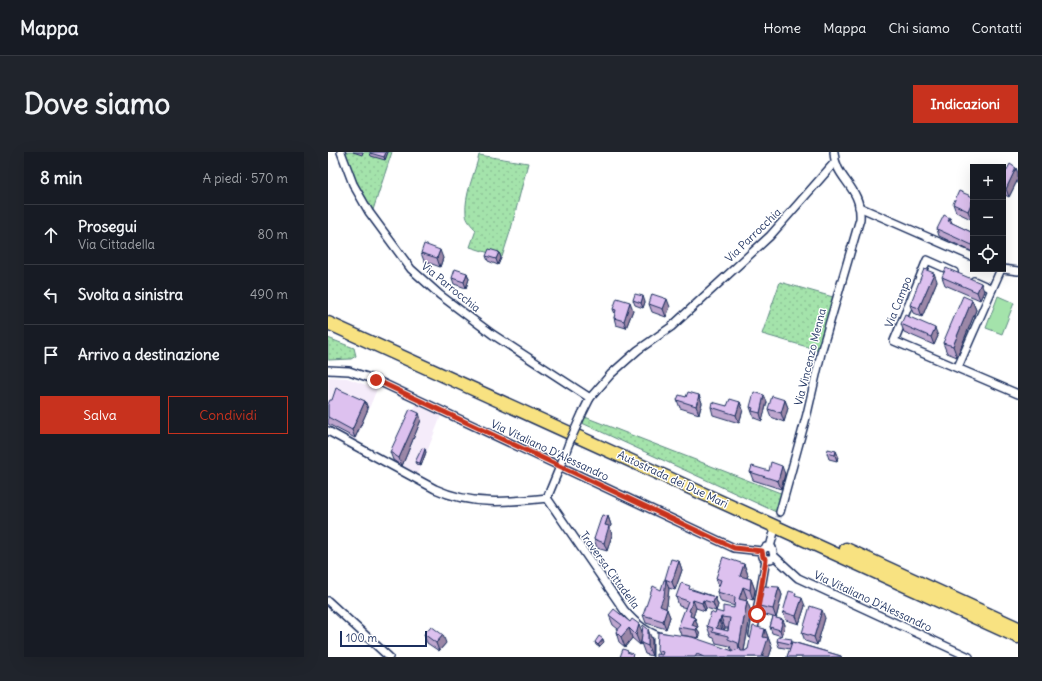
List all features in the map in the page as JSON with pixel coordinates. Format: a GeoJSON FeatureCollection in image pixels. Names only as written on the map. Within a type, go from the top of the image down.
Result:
{"type":"FeatureCollection","features":[{"type":"Feature","properties":{"kind":"highway","name":"Autostrada dei Due Mari"},"geometry":{"type":"LineString","coordinates":[[328,314],[1018,628]]}},
{"type":"Feature","properties":{"kind":"highway","name":"Autostrada dei Due Mari"},"geometry":{"type":"LineString","coordinates":[[328,324],[1018,637]]}},
{"type":"Feature","properties":{"kind":"street","name":"Via Parrocchia"},"geometry":{"type":"LineString","coordinates":[[341,152],[353,184],[369,212],[411,269],[440,296],[492,334],[590,398]]}},
{"type":"Feature","properties":{"kind":"street"},"geometry":{"type":"LineString","coordinates":[[834,152],[834,162],[855,192],[860,207],[970,256]]}},
{"type":"Feature","properties":{"kind":"street","name":"Via Parrocchia"},"geometry":{"type":"LineString","coordinates":[[547,498],[569,443],[590,398],[611,374],[638,350],[671,327],[770,236],[834,162]]}},
{"type":"Feature","properties":{"kind":"street","name":"Via Vincenzo Menna"},"geometry":{"type":"LineString","coordinates":[[780,512],[805,420],[822,349],[860,219],[860,207]]}},
{"type":"Feature","properties":{"kind":"street","name":"Via Campo"},"geometry":{"type":"LineString","coordinates":[[958,367],[894,341],[927,260],[963,276]]}},
{"type":"Feature","properties":{"kind":"street"},"geometry":{"type":"LineString","coordinates":[[1006,270],[1018,271]]}},
{"type":"Feature","properties":{"kind":"street"},"geometry":{"type":"LineString","coordinates":[[1000,272],[958,367],[1018,394]]}},
{"type":"Feature","properties":{"kind":"street"},"geometry":{"type":"LineString","coordinates":[[970,279],[992,289]]}},
{"type":"Feature","properties":{"kind":"street","name":"Via Vitaliano D'Alessandro"},"geometry":{"type":"LineString","coordinates":[[328,370],[349,372],[376,380],[734,548],[762,551]]}},
{"type":"Feature","properties":{"kind":"street"},"geometry":{"type":"LineString","coordinates":[[328,431],[420,482],[449,495],[481,502],[547,498]]}},
{"type":"Feature","properties":{"kind":"street","name":"Traversa Cittadella"},"geometry":{"type":"LineString","coordinates":[[547,498],[624,610],[641,627],[657,636],[677,639]]}},
{"type":"Feature","properties":{"kind":"street"},"geometry":{"type":"LineString","coordinates":[[751,641],[766,559],[763,557],[762,551],[765,548],[770,547],[774,532]]}},
{"type":"Feature","properties":{"kind":"street","name":"Via Vitaliano D'Alessandro"},"geometry":{"type":"LineString","coordinates":[[770,547],[774,552],[774,556],[798,578],[969,657]]}},
{"type":"Feature","properties":{"kind":"street"},"geometry":{"type":"LineString","coordinates":[[766,559],[770,559],[774,556]]}},
{"type":"Feature","properties":{"kind":"street"},"geometry":{"type":"LineString","coordinates":[[328,601],[389,657]]}},
{"type":"Feature","properties":{"kind":"street"},"geometry":{"type":"LineString","coordinates":[[657,636],[657,657]]}},
{"type":"Feature","properties":{"kind":"shaded area"},"geometry":{"type":"Polygon","coordinates":[[[328,377],[347,378],[377,389],[353,447],[328,433],[328,377]]]}},
{"type":"Feature","properties":{"kind":"shaded area"},"geometry":{"type":"Polygon","coordinates":[[[416,405],[441,416],[417,477],[391,463],[416,405]]]}},
{"type":"Feature","properties":{"kind":"green space"},"geometry":{"type":"Polygon","coordinates":[[[343,152],[392,152],[372,213],[355,183],[343,152]]]}},
{"type":"Feature","properties":{"kind":"green space"},"geometry":{"type":"Polygon","coordinates":[[[479,155],[528,163],[511,229],[502,257],[470,247],[476,230],[467,218],[466,207],[468,192],[479,155]]]}},
{"type":"Feature","properties":{"kind":"green space"},"geometry":{"type":"Polygon","coordinates":[[[780,282],[833,297],[818,350],[762,334],[780,282]]]}},
{"type":"Feature","properties":{"kind":"green space"},"geometry":{"type":"Polygon","coordinates":[[[998,296],[1014,303],[1002,334],[986,328],[998,296]]]}},
{"type":"Feature","properties":{"kind":"green space"},"geometry":{"type":"Polygon","coordinates":[[[328,338],[354,348],[356,356],[351,359],[328,360],[328,338]]]}},
{"type":"Feature","properties":{"kind":"green space"},"geometry":{"type":"Polygon","coordinates":[[[585,417],[783,494],[776,512],[582,423],[585,417]]]}},
{"type":"Feature","properties":{"kind":"building"},"geometry":{"type":"Polygon","coordinates":[[[370,152],[386,152],[384,157],[370,152]]]}},
{"type":"Feature","properties":{"kind":"building"},"geometry":{"type":"Polygon","coordinates":[[[1010,164],[1016,168],[1006,189],[1006,171],[1010,164]]]}},
{"type":"Feature","properties":{"kind":"building"},"geometry":{"type":"Polygon","coordinates":[[[959,191],[970,196],[970,206],[968,211],[953,204],[959,191]]]}},
{"type":"Feature","properties":{"kind":"building"},"geometry":{"type":"Polygon","coordinates":[[[944,215],[950,218],[948,221],[970,232],[970,244],[937,229],[944,215]]]}},
{"type":"Feature","properties":{"kind":"building"},"geometry":{"type":"Polygon","coordinates":[[[424,244],[440,250],[437,258],[421,253],[424,244]]]}},
{"type":"Feature","properties":{"kind":"building"},"geometry":{"type":"Polygon","coordinates":[[[489,249],[499,252],[496,259],[486,256],[489,249]]]}},
{"type":"Feature","properties":{"kind":"building"},"geometry":{"type":"Polygon","coordinates":[[[946,268],[981,283],[977,292],[942,277],[946,268]]]}},
{"type":"Feature","properties":{"kind":"building"},"geometry":{"type":"Polygon","coordinates":[[[455,269],[467,273],[464,282],[452,278],[455,269]]]}},
{"type":"Feature","properties":{"kind":"building"},"geometry":{"type":"Polygon","coordinates":[[[924,269],[934,273],[919,308],[910,305],[924,269]]]}},
{"type":"Feature","properties":{"kind":"building"},"geometry":{"type":"Polygon","coordinates":[[[635,294],[643,296],[641,303],[633,300],[635,294]]]}},
{"type":"Feature","properties":{"kind":"building"},"geometry":{"type":"Polygon","coordinates":[[[652,294],[667,299],[663,309],[649,304],[652,294]]]}},
{"type":"Feature","properties":{"kind":"building"},"geometry":{"type":"Polygon","coordinates":[[[963,296],[972,300],[953,346],[943,343],[963,296]]]}},
{"type":"Feature","properties":{"kind":"building"},"geometry":{"type":"Polygon","coordinates":[[[617,298],[630,302],[624,321],[614,318],[616,310],[613,309],[617,298]]]}},
{"type":"Feature","properties":{"kind":"building"},"geometry":{"type":"Polygon","coordinates":[[[905,315],[935,328],[931,337],[901,324],[905,315]]]}},
{"type":"Feature","properties":{"kind":"building"},"geometry":{"type":"Polygon","coordinates":[[[336,388],[365,401],[352,430],[328,417],[328,404],[330,400],[332,400],[336,388]]]}},
{"type":"Feature","properties":{"kind":"building"},"geometry":{"type":"Polygon","coordinates":[[[688,392],[699,395],[696,406],[677,400],[679,395],[686,397],[688,392]]]}},
{"type":"Feature","properties":{"kind":"building"},"geometry":{"type":"Polygon","coordinates":[[[754,392],[764,395],[760,413],[752,411],[753,408],[750,407],[754,392]]]}},
{"type":"Feature","properties":{"kind":"building"},"geometry":{"type":"Polygon","coordinates":[[[772,396],[785,400],[781,413],[768,409],[772,396]]]}},
{"type":"Feature","properties":{"kind":"building"},"geometry":{"type":"Polygon","coordinates":[[[730,399],[740,402],[736,415],[711,407],[712,402],[727,406],[730,399]]]}},
{"type":"Feature","properties":{"kind":"building"},"geometry":{"type":"Polygon","coordinates":[[[410,409],[419,413],[399,458],[390,452],[410,409]]]}},
{"type":"Feature","properties":{"kind":"building"},"geometry":{"type":"Polygon","coordinates":[[[422,448],[425,449],[420,463],[415,462],[422,448]]]}},
{"type":"Feature","properties":{"kind":"building"},"geometry":{"type":"Polygon","coordinates":[[[828,449],[836,451],[835,455],[827,453],[828,449]]]}},
{"type":"Feature","properties":{"kind":"building"},"geometry":{"type":"Polygon","coordinates":[[[771,462],[782,466],[778,481],[750,472],[752,466],[769,471],[771,462]]]}},
{"type":"Feature","properties":{"kind":"building"},"geometry":{"type":"Polygon","coordinates":[[[602,515],[608,516],[605,525],[609,526],[604,543],[594,539],[602,515]]]}},
{"type":"Feature","properties":{"kind":"building"},"geometry":{"type":"Polygon","coordinates":[[[723,557],[744,564],[740,576],[751,579],[750,590],[743,587],[739,599],[747,601],[739,646],[741,651],[748,649],[753,626],[765,629],[763,637],[768,638],[762,657],[704,657],[697,654],[695,657],[656,657],[656,654],[662,655],[663,652],[657,650],[658,632],[692,637],[733,651],[739,649],[738,643],[728,639],[728,636],[712,632],[713,628],[707,626],[711,612],[715,614],[716,611],[723,613],[723,606],[734,608],[735,597],[717,592],[721,580],[716,578],[723,557]],[[721,617],[716,628],[728,631],[730,618],[721,617]]]}},
{"type":"Feature","properties":{"kind":"building"},"geometry":{"type":"Polygon","coordinates":[[[671,559],[679,561],[672,582],[665,579],[671,559]]]}},
{"type":"Feature","properties":{"kind":"building"},"geometry":{"type":"Polygon","coordinates":[[[664,580],[666,580],[664,596],[660,606],[667,609],[663,621],[643,615],[653,586],[661,590],[664,580]]]}},
{"type":"Feature","properties":{"kind":"building"},"geometry":{"type":"Polygon","coordinates":[[[681,583],[690,586],[689,589],[715,597],[713,603],[703,600],[702,603],[693,600],[689,611],[691,612],[690,616],[695,618],[692,625],[697,627],[696,630],[678,627],[688,601],[676,597],[681,583]]]}},
{"type":"Feature","properties":{"kind":"building"},"geometry":{"type":"Polygon","coordinates":[[[764,586],[779,587],[773,609],[759,606],[764,586]]]}},
{"type":"Feature","properties":{"kind":"building"},"geometry":{"type":"Polygon","coordinates":[[[789,591],[796,593],[795,596],[802,598],[796,616],[783,612],[789,591]]]}},
{"type":"Feature","properties":{"kind":"building"},"geometry":{"type":"Polygon","coordinates":[[[810,606],[822,610],[814,637],[802,633],[810,606]]]}},
{"type":"Feature","properties":{"kind":"building"},"geometry":{"type":"Polygon","coordinates":[[[614,609],[630,622],[632,619],[639,624],[636,635],[629,628],[621,637],[616,632],[622,625],[609,615],[614,609]]]}},
{"type":"Feature","properties":{"kind":"building"},"geometry":{"type":"Polygon","coordinates":[[[773,617],[783,620],[780,630],[770,627],[773,617]]]}},
{"type":"Feature","properties":{"kind":"building"},"geometry":{"type":"Polygon","coordinates":[[[643,625],[648,629],[648,646],[641,643],[643,625]]]}},
{"type":"Feature","properties":{"kind":"building"},"geometry":{"type":"Polygon","coordinates":[[[431,626],[443,635],[436,643],[424,634],[431,626]]]}},
{"type":"Feature","properties":{"kind":"building"},"geometry":{"type":"Polygon","coordinates":[[[599,636],[603,639],[598,645],[595,642],[599,636]]]}},
{"type":"Feature","properties":{"kind":"building"},"geometry":{"type":"Polygon","coordinates":[[[778,637],[792,639],[791,644],[777,641],[778,637]]]}},
{"type":"Feature","properties":{"kind":"building"},"geometry":{"type":"Polygon","coordinates":[[[792,642],[841,656],[841,657],[787,657],[792,642]]]}},
{"type":"Feature","properties":{"kind":"building"},"geometry":{"type":"Polygon","coordinates":[[[623,649],[633,654],[632,657],[620,657],[623,649]]]}},
{"type":"Feature","properties":{"kind":"tunnel"},"geometry":{"type":"LineString","coordinates":[[775,528],[780,512]]}},
{"type":"Feature","properties":{"kind":"route"},"geometry":{"type":"LineString","coordinates":[[376,380],[734,548],[756,549],[762,551],[763,557],[766,559],[757,614]]}}]}
